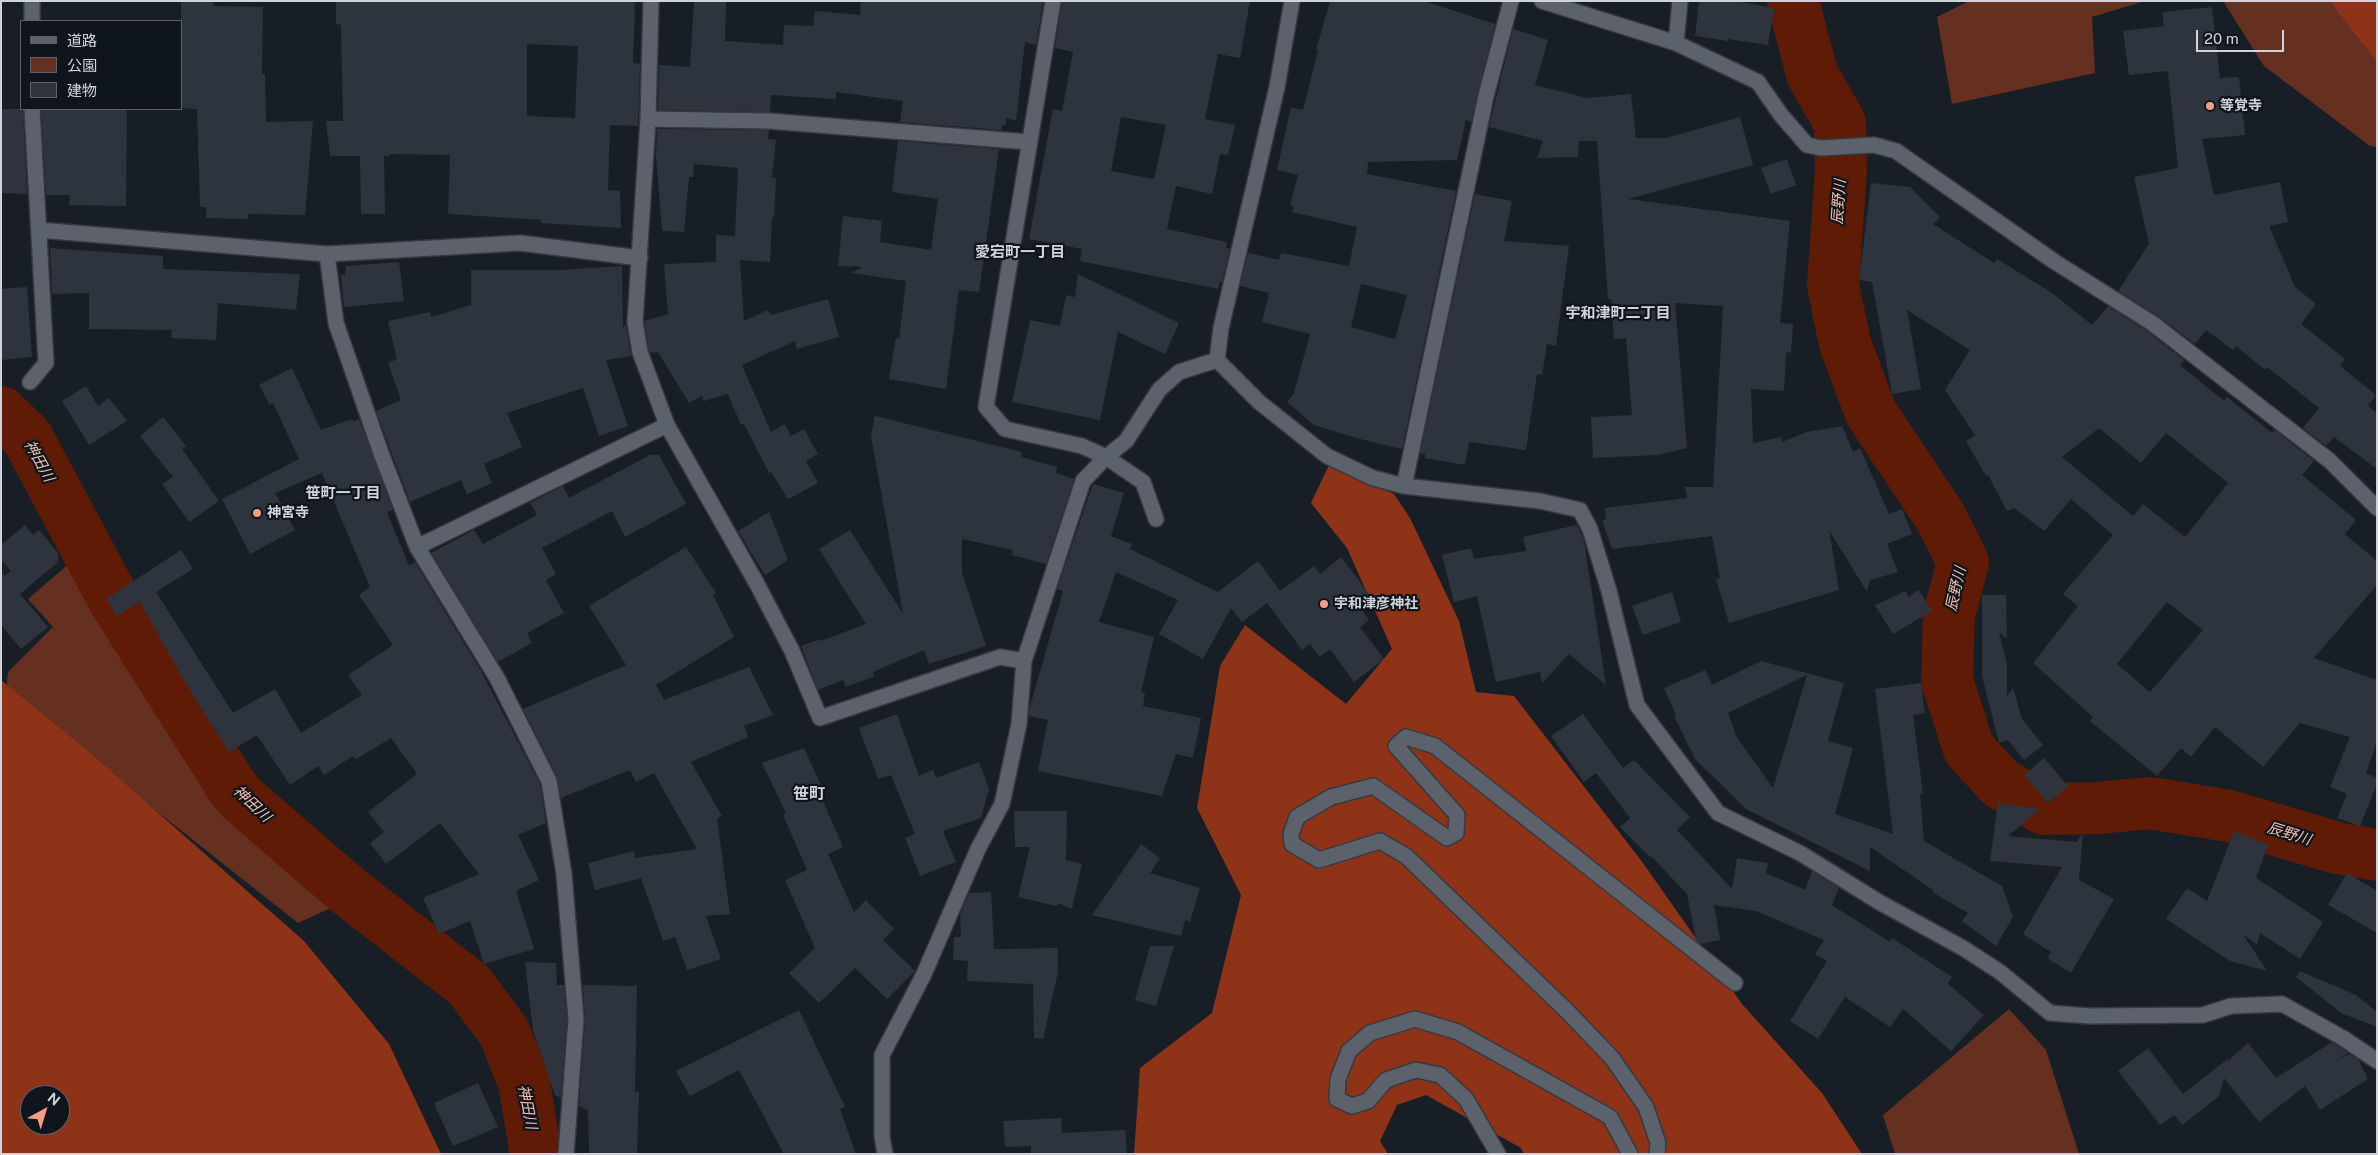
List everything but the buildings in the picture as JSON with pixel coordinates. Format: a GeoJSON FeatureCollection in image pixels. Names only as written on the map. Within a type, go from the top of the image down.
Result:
{"type":"FeatureCollection","features":[{"type":"Feature","properties":{"kind":"street"},"geometry":{"type":"LineString","coordinates":[[32,1],[32,20]]}},
{"type":"Feature","properties":{"kind":"street"},"geometry":{"type":"LineString","coordinates":[[651,1],[648,120],[635,322],[640,352],[667,425],[757,584],[792,651],[820,718],[1000,657],[1024,661]]}},
{"type":"Feature","properties":{"kind":"street"},"geometry":{"type":"LineString","coordinates":[[1053,1],[986,407],[1004,428],[1082,446],[1106,457],[1143,482],[1156,519]]}},
{"type":"Feature","properties":{"kind":"street"},"geometry":{"type":"LineString","coordinates":[[1217,360],[1221,328],[1277,87],[1292,1]]}},
{"type":"Feature","properties":{"kind":"street"},"geometry":{"type":"LineString","coordinates":[[1404,486],[1486,96],[1511,1]]}},
{"type":"Feature","properties":{"kind":"street"},"geometry":{"type":"LineString","coordinates":[[1542,1],[1676,43],[1758,82],[1780,116],[1807,145],[1821,148],[1874,145],[1896,152],[2055,262],[2152,323],[2330,461],[2377,508]]}},
{"type":"Feature","properties":{"kind":"street"},"geometry":{"type":"LineString","coordinates":[[1676,43],[1680,1]]}},
{"type":"Feature","properties":{"kind":"street"},"geometry":{"type":"LineString","coordinates":[[30,382],[46,363],[32,110]]}},
{"type":"Feature","properties":{"kind":"street"},"geometry":{"type":"LineString","coordinates":[[648,120],[769,121],[1029,142]]}},
{"type":"Feature","properties":{"kind":"street"},"geometry":{"type":"LineString","coordinates":[[39,230],[327,254],[520,243],[640,258]]}},
{"type":"Feature","properties":{"kind":"street"},"geometry":{"type":"LineString","coordinates":[[327,254],[336,323],[381,453],[418,547],[497,678],[549,781],[564,874],[576,1019],[566,1154]]}},
{"type":"Feature","properties":{"kind":"street"},"geometry":{"type":"LineString","coordinates":[[885,1154],[882,1136],[882,1055],[924,974],[978,849],[1002,804],[1019,724],[1024,661],[1083,481],[1106,457],[1126,442],[1159,390],[1179,372],[1217,360]]}},
{"type":"Feature","properties":{"kind":"street"},"geometry":{"type":"LineString","coordinates":[[1217,360],[1259,402],[1327,456],[1373,478],[1404,486],[1540,501],[1580,510],[1590,529],[1609,592],[1637,705],[1718,813],[1800,853],[1963,948],[2000,972],[2050,1013],[2089,1016],[2203,1015],[2231,1006],[2282,1004],[2343,1038],[2377,1061]]}},
{"type":"Feature","properties":{"kind":"street"},"geometry":{"type":"LineString","coordinates":[[418,547],[667,425]]}},
{"type":"Feature","properties":{"kind":"street"},"geometry":{"type":"LineString","coordinates":[[1657,1154],[1658,1143],[1646,1107],[1612,1058],[1568,1012],[1406,856],[1380,841],[1319,860],[1292,844],[1291,834],[1298,817],[1331,797],[1373,786],[1447,838],[1456,833],[1457,815],[1396,746],[1406,737],[1436,746],[1735,983]]}},
{"type":"Feature","properties":{"kind":"street"},"geometry":{"type":"LineString","coordinates":[[1498,1154],[1466,1099],[1440,1075],[1416,1070],[1386,1080],[1368,1101],[1352,1106],[1337,1099],[1338,1079],[1349,1051],[1370,1033],[1415,1019],[1458,1032],[1610,1117],[1630,1154]]}},
{"type":"Feature","properties":{"kind":"green space"},"geometry":{"type":"Polygon","coordinates":[[[1969,1],[2145,1],[2092,17],[2095,73],[1952,104],[1937,17],[1969,1]]]}},
{"type":"Feature","properties":{"kind":"green space"},"geometry":{"type":"Polygon","coordinates":[[[2223,1],[2340,1],[2377,46],[2377,147],[2370,146],[2264,66],[2223,1]]]}},
{"type":"Feature","properties":{"kind":"green space"},"geometry":{"type":"Polygon","coordinates":[[[71,562],[181,750],[335,906],[298,923],[6,692],[8,672],[53,627],[28,599],[71,562]]]}},
{"type":"Feature","properties":{"kind":"green space"},"geometry":{"type":"Polygon","coordinates":[[[2009,1009],[2046,1050],[2079,1154],[1895,1154],[1883,1115],[2009,1009]]]}},
{"type":"Feature","properties":{"kind":"shaded area"},"geometry":{"type":"Polygon","coordinates":[[[2330,1],[2377,1],[2377,62],[2330,1]]]}},
{"type":"Feature","properties":{"kind":"shaded area"},"geometry":{"type":"Polygon","coordinates":[[[1329,465],[1394,494],[1410,518],[1459,621],[1476,692],[1514,696],[1643,863],[1742,1004],[1822,1093],[1862,1154],[1524,1154],[1521,1148],[1426,1095],[1397,1105],[1380,1141],[1388,1154],[1134,1154],[1140,1068],[1212,1013],[1241,895],[1197,808],[1220,666],[1245,625],[1346,704],[1392,649],[1347,548],[1311,503],[1329,465]]]}},
{"type":"Feature","properties":{"kind":"shaded area"},"geometry":{"type":"Polygon","coordinates":[[[1,680],[89,752],[304,941],[389,1044],[441,1154],[1,1154],[1,680]]]}},
{"type":"Feature","properties":{"kind":"waterway","name":"辰野川"},"geometry":{"type":"LineString","coordinates":[[1793,1],[1812,74],[1840,123],[1841,170],[1833,285],[1845,344],[1871,413],[1941,518],[1963,562],[1949,615],[1947,681],[1969,749],[2000,783],[2044,809],[2098,808],[2150,803],[2229,816],[2337,848],[2377,855]]}},
{"type":"Feature","properties":{"kind":"waterway","name":"神田川"},"geometry":{"type":"LineString","coordinates":[[1,412],[27,437],[114,600],[232,787],[242,799],[346,889],[469,985],[504,1032],[524,1083],[536,1154]]}},
{"type":"Feature","properties":{"kind":"place","name":"等覚寺"},"geometry":{"type":"Point","coordinates":[2210,106]}},
{"type":"Feature","properties":{"kind":"place","name":"神宮寺"},"geometry":{"type":"Point","coordinates":[257,513]}},
{"type":"Feature","properties":{"kind":"place","name":"宇和津彦神社"},"geometry":{"type":"Point","coordinates":[1324,604]}},
{"type":"Feature","properties":{"kind":"district","name":"愛宕町一丁目"},"geometry":{"type":"Point","coordinates":[1020,252]}},
{"type":"Feature","properties":{"kind":"district","name":"宇和津町二丁目"},"geometry":{"type":"Point","coordinates":[1618,313]}},
{"type":"Feature","properties":{"kind":"district","name":"笹町一丁目"},"geometry":{"type":"Point","coordinates":[343,493]}},
{"type":"Feature","properties":{"kind":"district","name":"笹町"},"geometry":{"type":"Point","coordinates":[809,794]}}]}
